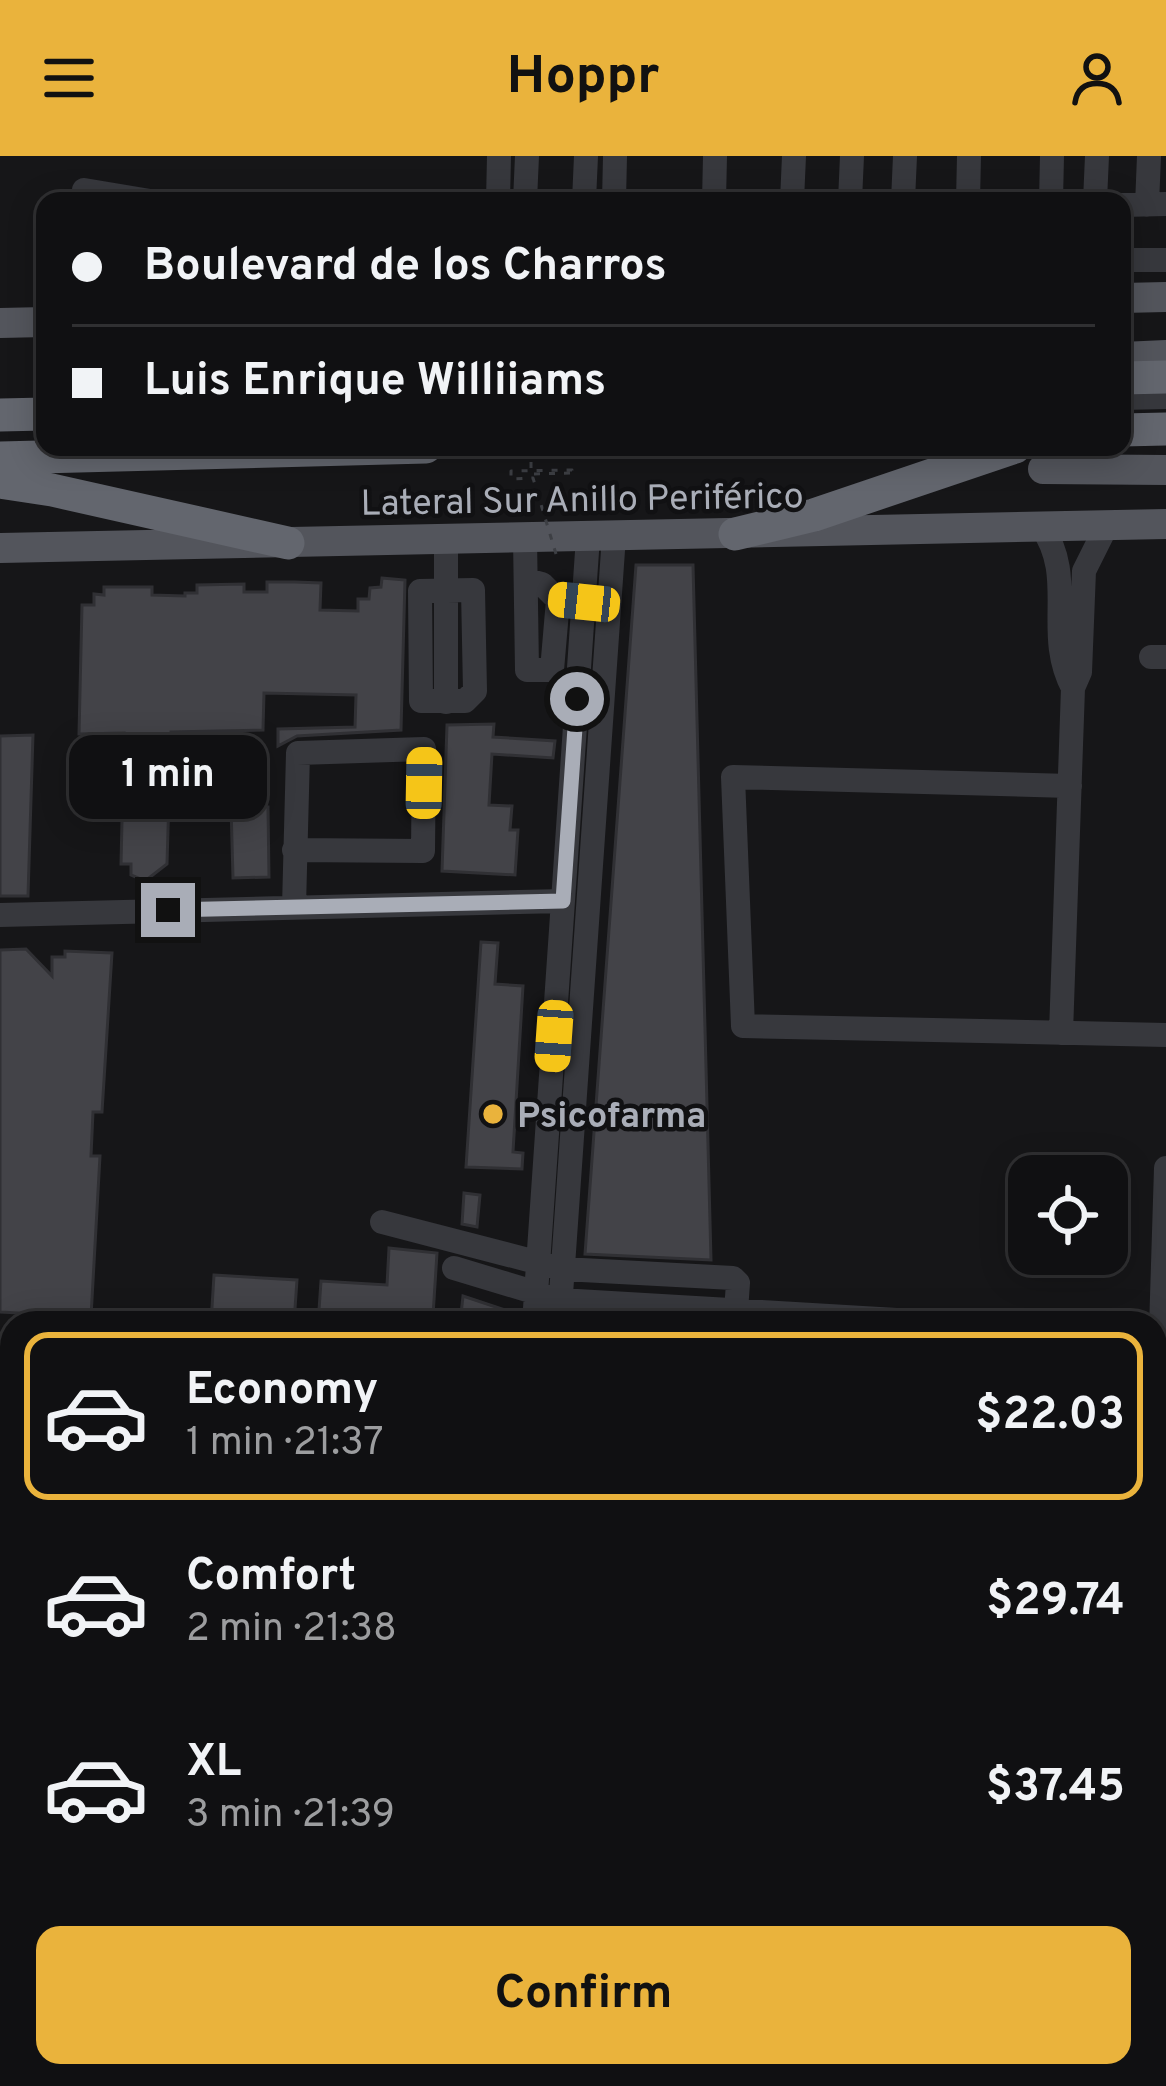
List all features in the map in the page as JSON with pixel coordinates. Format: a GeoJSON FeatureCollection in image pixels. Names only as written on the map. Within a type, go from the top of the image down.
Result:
{"type":"FeatureCollection","features":[{"type":"Feature","properties":{"kind":"highway"},"geometry":{"type":"LineString","coordinates":[[1131,378],[1166,376]]}},
{"type":"Feature","properties":{"kind":"highway"},"geometry":{"type":"LineString","coordinates":[[0,415],[36,414]]}},
{"type":"Feature","properties":{"kind":"highway"},"geometry":{"type":"LineString","coordinates":[[1131,430],[1166,429]]}},
{"type":"Feature","properties":{"kind":"highway"},"geometry":{"type":"LineString","coordinates":[[0,458],[77,456]]}},
{"type":"Feature","properties":{"kind":"highway"},"geometry":{"type":"LineString","coordinates":[[735,534],[854,502],[989,456]]}},
{"type":"Feature","properties":{"kind":"highway"},"geometry":{"type":"LineString","coordinates":[[0,482],[288,543]]}},
{"type":"Feature","properties":{"kind":"main road"},"geometry":{"type":"LineString","coordinates":[[1131,298],[1166,296]]}},
{"type":"Feature","properties":{"kind":"main road"},"geometry":{"type":"LineString","coordinates":[[0,323],[36,322]]}},
{"type":"Feature","properties":{"kind":"main road"},"geometry":{"type":"LineString","coordinates":[[1131,356],[1166,355]]}},
{"type":"Feature","properties":{"kind":"main road"},"geometry":{"type":"LineString","coordinates":[[1043,469],[1166,470]]}},
{"type":"Feature","properties":{"kind":"main road","name":"Lateral Sur Anillo Periférico"},"geometry":{"type":"LineString","coordinates":[[0,548],[1166,524]]}},
{"type":"Feature","properties":{"kind":"street"},"geometry":{"type":"LineString","coordinates":[[498,192],[499,156]]}},
{"type":"Feature","properties":{"kind":"street"},"geometry":{"type":"LineString","coordinates":[[525,192],[526,156]]}},
{"type":"Feature","properties":{"kind":"street"},"geometry":{"type":"LineString","coordinates":[[584,192],[586,156]]}},
{"type":"Feature","properties":{"kind":"street"},"geometry":{"type":"LineString","coordinates":[[614,192],[615,156]]}},
{"type":"Feature","properties":{"kind":"street"},"geometry":{"type":"LineString","coordinates":[[714,192],[715,156]]}},
{"type":"Feature","properties":{"kind":"street"},"geometry":{"type":"LineString","coordinates":[[792,192],[794,156]]}},
{"type":"Feature","properties":{"kind":"street"},"geometry":{"type":"LineString","coordinates":[[851,192],[853,156]]}},
{"type":"Feature","properties":{"kind":"street"},"geometry":{"type":"LineString","coordinates":[[903,192],[905,156]]}},
{"type":"Feature","properties":{"kind":"street"},"geometry":{"type":"LineString","coordinates":[[968,192],[969,156]]}},
{"type":"Feature","properties":{"kind":"street"},"geometry":{"type":"LineString","coordinates":[[1051,192],[1052,156]]}},
{"type":"Feature","properties":{"kind":"street"},"geometry":{"type":"LineString","coordinates":[[1095,192],[1096,156]]}},
{"type":"Feature","properties":{"kind":"street"},"geometry":{"type":"LineString","coordinates":[[1145,205],[1149,156]]}},
{"type":"Feature","properties":{"kind":"street"},"geometry":{"type":"LineString","coordinates":[[83,190],[95,192]]}},
{"type":"Feature","properties":{"kind":"street"},"geometry":{"type":"LineString","coordinates":[[1131,260],[1166,260]]}},
{"type":"Feature","properties":{"kind":"street"},"geometry":{"type":"LineString","coordinates":[[1131,398],[1166,397]]}},
{"type":"Feature","properties":{"kind":"street"},"geometry":{"type":"LineString","coordinates":[[1131,414],[1166,413]]}},
{"type":"Feature","properties":{"kind":"street"},"geometry":{"type":"LineString","coordinates":[[0,428],[36,427]]}},
{"type":"Feature","properties":{"kind":"street"},"geometry":{"type":"LineString","coordinates":[[0,443],[36,442]]}},
{"type":"Feature","properties":{"kind":"street"},"geometry":{"type":"LineString","coordinates":[[1073,571],[1107,525]]}},
{"type":"Feature","properties":{"kind":"street"},"geometry":{"type":"LineString","coordinates":[[1041,526],[1073,571],[1080,672],[1073,688],[1060,1033]]}},
{"type":"Feature","properties":{"kind":"street"},"geometry":{"type":"LineString","coordinates":[[552,670],[571,601],[601,536]]}},
{"type":"Feature","properties":{"kind":"street"},"geometry":{"type":"LineString","coordinates":[[550,1266],[601,536]]}},
{"type":"Feature","properties":{"kind":"street"},"geometry":{"type":"LineString","coordinates":[[525,538],[527,670],[552,670],[577,699]]}},
{"type":"Feature","properties":{"kind":"street"},"geometry":{"type":"LineString","coordinates":[[446,540],[446,702]]}},
{"type":"Feature","properties":{"kind":"street"},"geometry":{"type":"LineString","coordinates":[[527,580],[571,601]]}},
{"type":"Feature","properties":{"kind":"street"},"geometry":{"type":"LineString","coordinates":[[552,1305],[563,901],[577,699],[571,601]]}},
{"type":"Feature","properties":{"kind":"street"},"geometry":{"type":"LineString","coordinates":[[294,850],[423,851],[424,749],[298,752],[294,850],[294,907]]}},
{"type":"Feature","properties":{"kind":"street"},"geometry":{"type":"LineString","coordinates":[[1070,786],[734,778],[743,1026],[1166,1035]]}},
{"type":"Feature","properties":{"kind":"street"},"geometry":{"type":"LineString","coordinates":[[0,915],[563,901]]}},
{"type":"Feature","properties":{"kind":"street"},"geometry":{"type":"LineString","coordinates":[[1162,1311],[1166,1168]]}},
{"type":"Feature","properties":{"kind":"street"},"geometry":{"type":"LineString","coordinates":[[382,1222],[550,1266],[734,1278],[738,1283],[736,1311],[552,1305],[454,1268]]}},
{"type":"Feature","properties":{"kind":"path"},"geometry":{"type":"LineString","coordinates":[[531,470],[531,474],[572,470],[531,470],[511,471],[511,479],[533,478],[556,554]]}},
{"type":"Feature","properties":{"kind":"building"},"geometry":{"type":"Polygon","coordinates":[[[636,565],[693,565],[711,1260],[585,1254],[636,565]]]}},
{"type":"Feature","properties":{"kind":"building"},"geometry":{"type":"Polygon","coordinates":[[[382,578],[405,580],[401,730],[297,736],[278,746],[278,729],[355,727],[356,695],[264,693],[263,730],[171,732],[167,864],[145,881],[131,875],[131,864],[121,864],[124,733],[79,734],[82,605],[94,605],[94,594],[104,595],[104,587],[152,587],[152,595],[185,596],[197,593],[197,585],[244,584],[244,592],[267,592],[267,582],[295,582],[321,583],[320,610],[358,611],[358,599],[369,599],[370,588],[381,587],[382,578]]]}},
{"type":"Feature","properties":{"kind":"building"},"geometry":{"type":"Polygon","coordinates":[[[494,724],[493,737],[555,741],[553,758],[492,754],[489,805],[512,806],[510,830],[518,830],[515,875],[442,871],[447,725],[494,724]]]}},
{"type":"Feature","properties":{"kind":"building"},"geometry":{"type":"Polygon","coordinates":[[[33,735],[28,896],[0,896],[0,736],[33,735]]]}},
{"type":"Feature","properties":{"kind":"building"},"geometry":{"type":"Polygon","coordinates":[[[231,807],[268,807],[269,877],[233,878],[231,807]]]}},
{"type":"Feature","properties":{"kind":"building"},"geometry":{"type":"Polygon","coordinates":[[[481,942],[498,943],[495,984],[523,986],[513,1152],[523,1153],[522,1169],[466,1167],[481,942]]]}},
{"type":"Feature","properties":{"kind":"building"},"geometry":{"type":"Polygon","coordinates":[[[26,949],[52,976],[52,957],[65,957],[65,951],[112,953],[102,1112],[93,1112],[91,1156],[100,1156],[91,1311],[0,1311],[0,950],[26,949]]]}},
{"type":"Feature","properties":{"kind":"building"},"geometry":{"type":"Polygon","coordinates":[[[464,1193],[480,1195],[477,1227],[462,1224],[464,1193]]]}},
{"type":"Feature","properties":{"kind":"building"},"geometry":{"type":"Polygon","coordinates":[[[389,1248],[437,1253],[433,1311],[319,1310],[321,1281],[387,1285],[389,1248]]]}},
{"type":"Feature","properties":{"kind":"building"},"geometry":{"type":"Polygon","coordinates":[[[214,1275],[297,1280],[295,1311],[212,1311],[214,1275]]]}},
{"type":"Feature","properties":{"kind":"building"},"geometry":{"type":"Polygon","coordinates":[[[463,1296],[502,1309],[501,1311],[461,1311],[463,1296]]]}},
{"type":"Feature","properties":{"kind":"place","name":"Psicofarma"},"geometry":{"type":"Point","coordinates":[493,1114]}},
{"type":"Feature","properties":{"kind":"route"},"geometry":{"type":"LineString","coordinates":[[168,910],[563,901],[577,699]]}}]}
